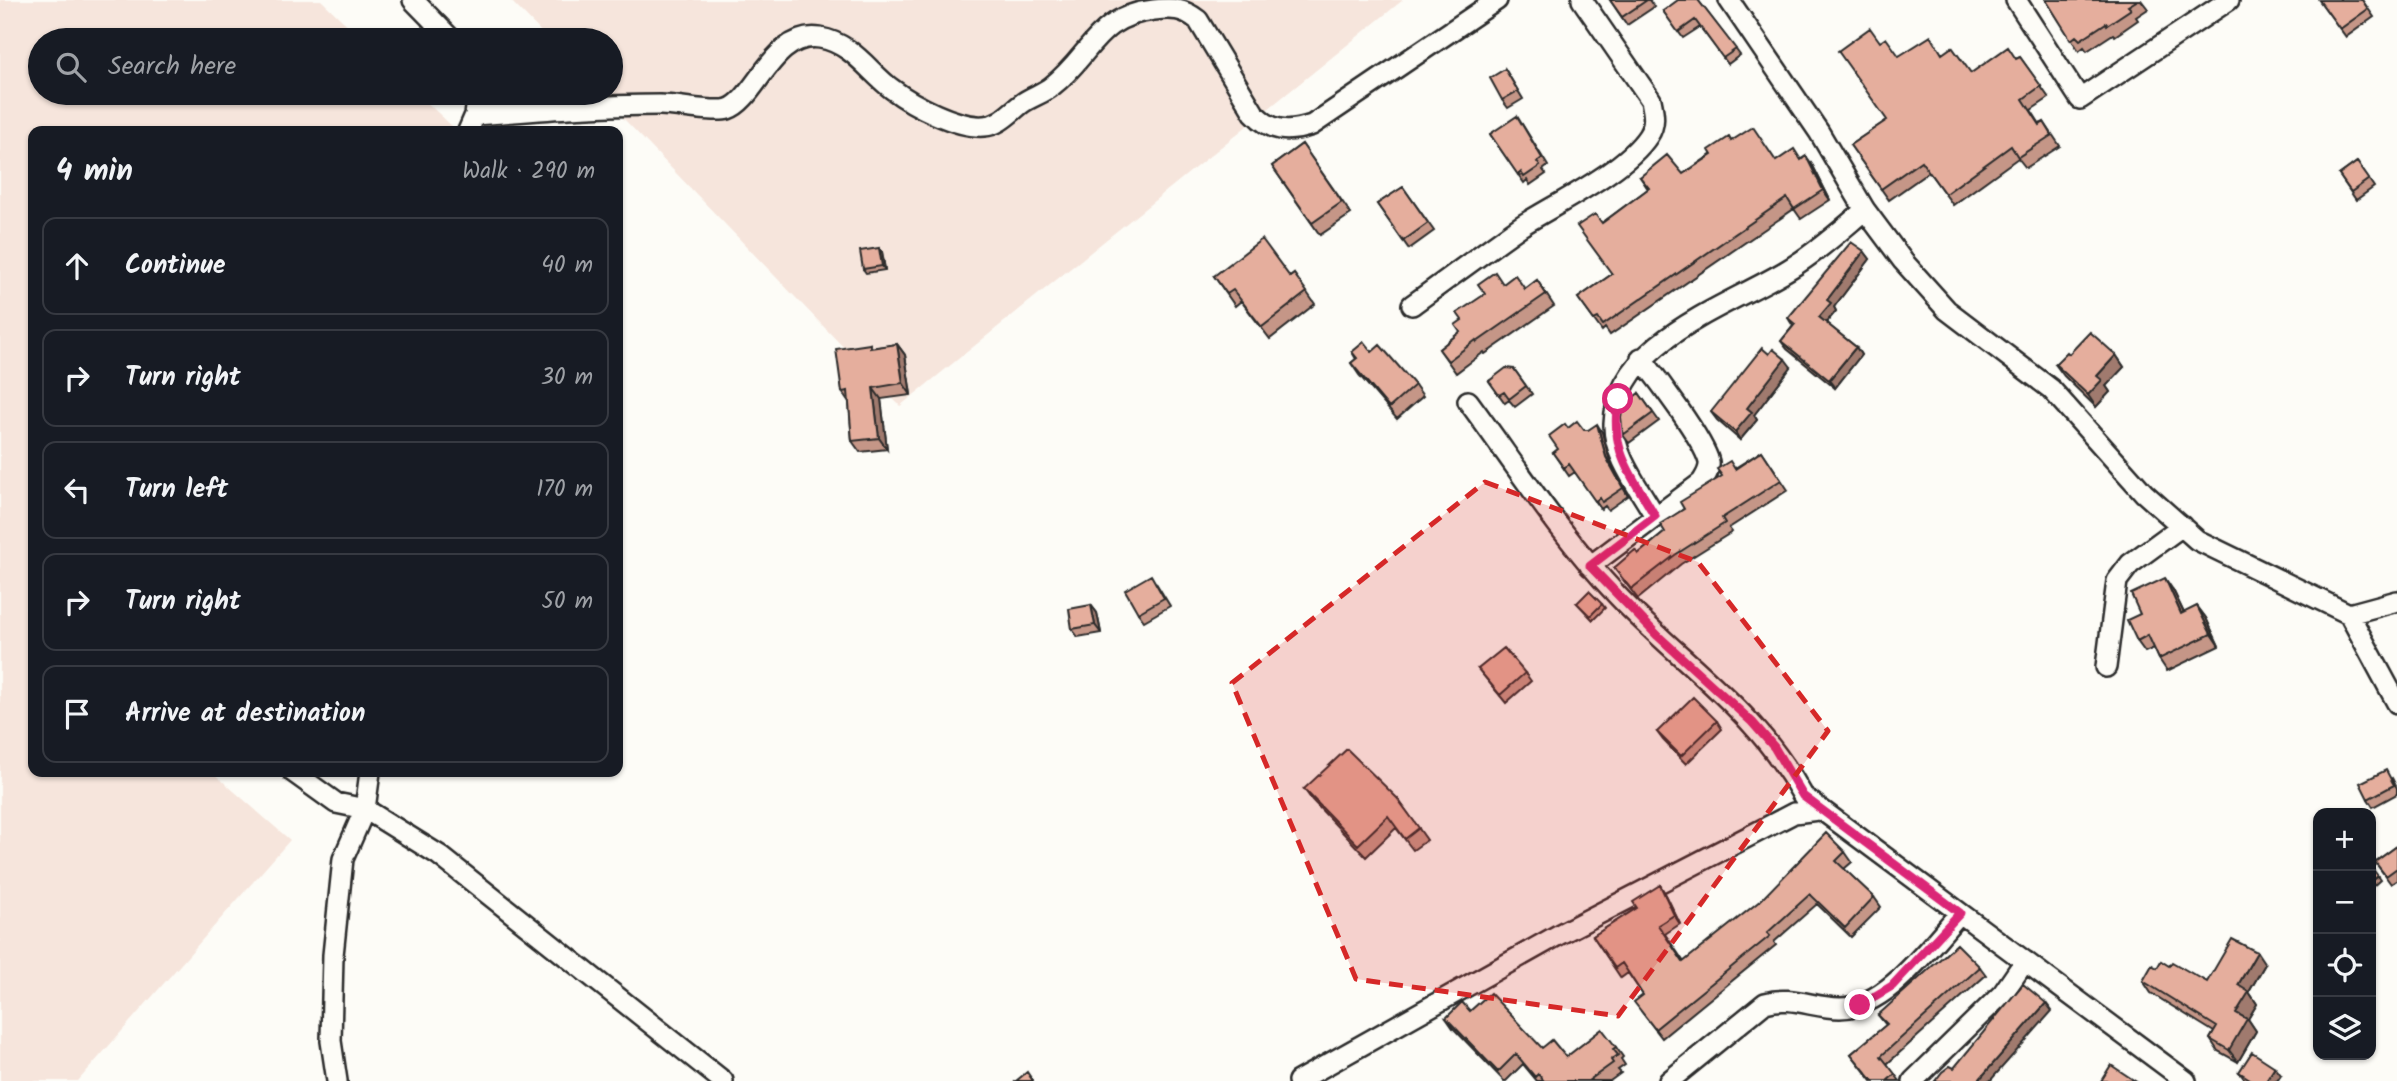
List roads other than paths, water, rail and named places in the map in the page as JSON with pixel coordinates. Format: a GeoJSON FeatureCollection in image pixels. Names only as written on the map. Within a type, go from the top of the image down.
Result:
{"type":"FeatureCollection","features":[{"type":"Feature","properties":{"kind":"street"},"geometry":{"type":"LineString","coordinates":[[413,0],[440,28]]}},
{"type":"Feature","properties":{"kind":"street"},"geometry":{"type":"LineString","coordinates":[[1190,0],[1198,20],[1254,113],[1265,125],[1279,130],[1296,131],[1312,125],[1497,0]]}},
{"type":"Feature","properties":{"kind":"street"},"geometry":{"type":"LineString","coordinates":[[1412,305],[1522,226],[1613,169],[1646,139],[1653,128],[1655,116],[1651,100],[1582,0]]}},
{"type":"Feature","properties":{"kind":"street"},"geometry":{"type":"LineString","coordinates":[[1729,0],[1819,132],[1866,211],[1903,261],[1947,310],[2051,389],[2144,493],[2197,540],[2349,614],[2397,704]]}},
{"type":"Feature","properties":{"kind":"street"},"geometry":{"type":"LineString","coordinates":[[2016,0],[2080,99],[2229,0]]}},
{"type":"Feature","properties":{"kind":"street"},"geometry":{"type":"LineString","coordinates":[[475,105],[471,123],[594,105],[685,105],[721,111],[732,107],[744,97],[763,68],[786,49],[803,39],[820,38],[860,58],[890,88],[926,110],[984,126],[998,122],[1024,102],[1052,86],[1112,22],[1136,12],[1170,9],[1186,10],[1198,20]]}},
{"type":"Feature","properties":{"kind":"street"},"geometry":{"type":"LineString","coordinates":[[1655,516],[1621,455],[1614,426],[1618,399],[1641,358],[1703,316],[1791,268],[1866,211]]}},
{"type":"Feature","properties":{"kind":"street"},"geometry":{"type":"LineString","coordinates":[[1590,566],[1702,482],[1709,471],[1709,460],[1663,386],[1641,358]]}},
{"type":"Feature","properties":{"kind":"street"},"geometry":{"type":"LineString","coordinates":[[1468,401],[1590,566],[1658,636],[1752,722],[1774,747],[1803,796],[1818,810],[2186,1081]]}},
{"type":"Feature","properties":{"kind":"street"},"geometry":{"type":"LineString","coordinates":[[2106,667],[2117,581],[2130,564],[2182,526]]}},
{"type":"Feature","properties":{"kind":"street"},"geometry":{"type":"LineString","coordinates":[[2349,614],[2397,601]]}},
{"type":"Feature","properties":{"kind":"street"},"geometry":{"type":"LineString","coordinates":[[300,777],[336,803],[365,808],[439,855],[723,1081]]}},
{"type":"Feature","properties":{"kind":"street"},"geometry":{"type":"LineString","coordinates":[[337,1081],[331,1041],[335,927],[343,859],[365,808],[369,777]]}},
{"type":"Feature","properties":{"kind":"street"},"geometry":{"type":"LineString","coordinates":[[1298,1081],[1572,928],[1794,813],[1818,810]]}},
{"type":"Feature","properties":{"kind":"street"},"geometry":{"type":"LineString","coordinates":[[1669,1081],[1765,1003],[1778,999],[1842,1008],[1877,998],[1960,913]]}},
{"type":"Feature","properties":{"kind":"street"},"geometry":{"type":"LineString","coordinates":[[1913,1081],[2003,993],[2025,961]]}}]}
